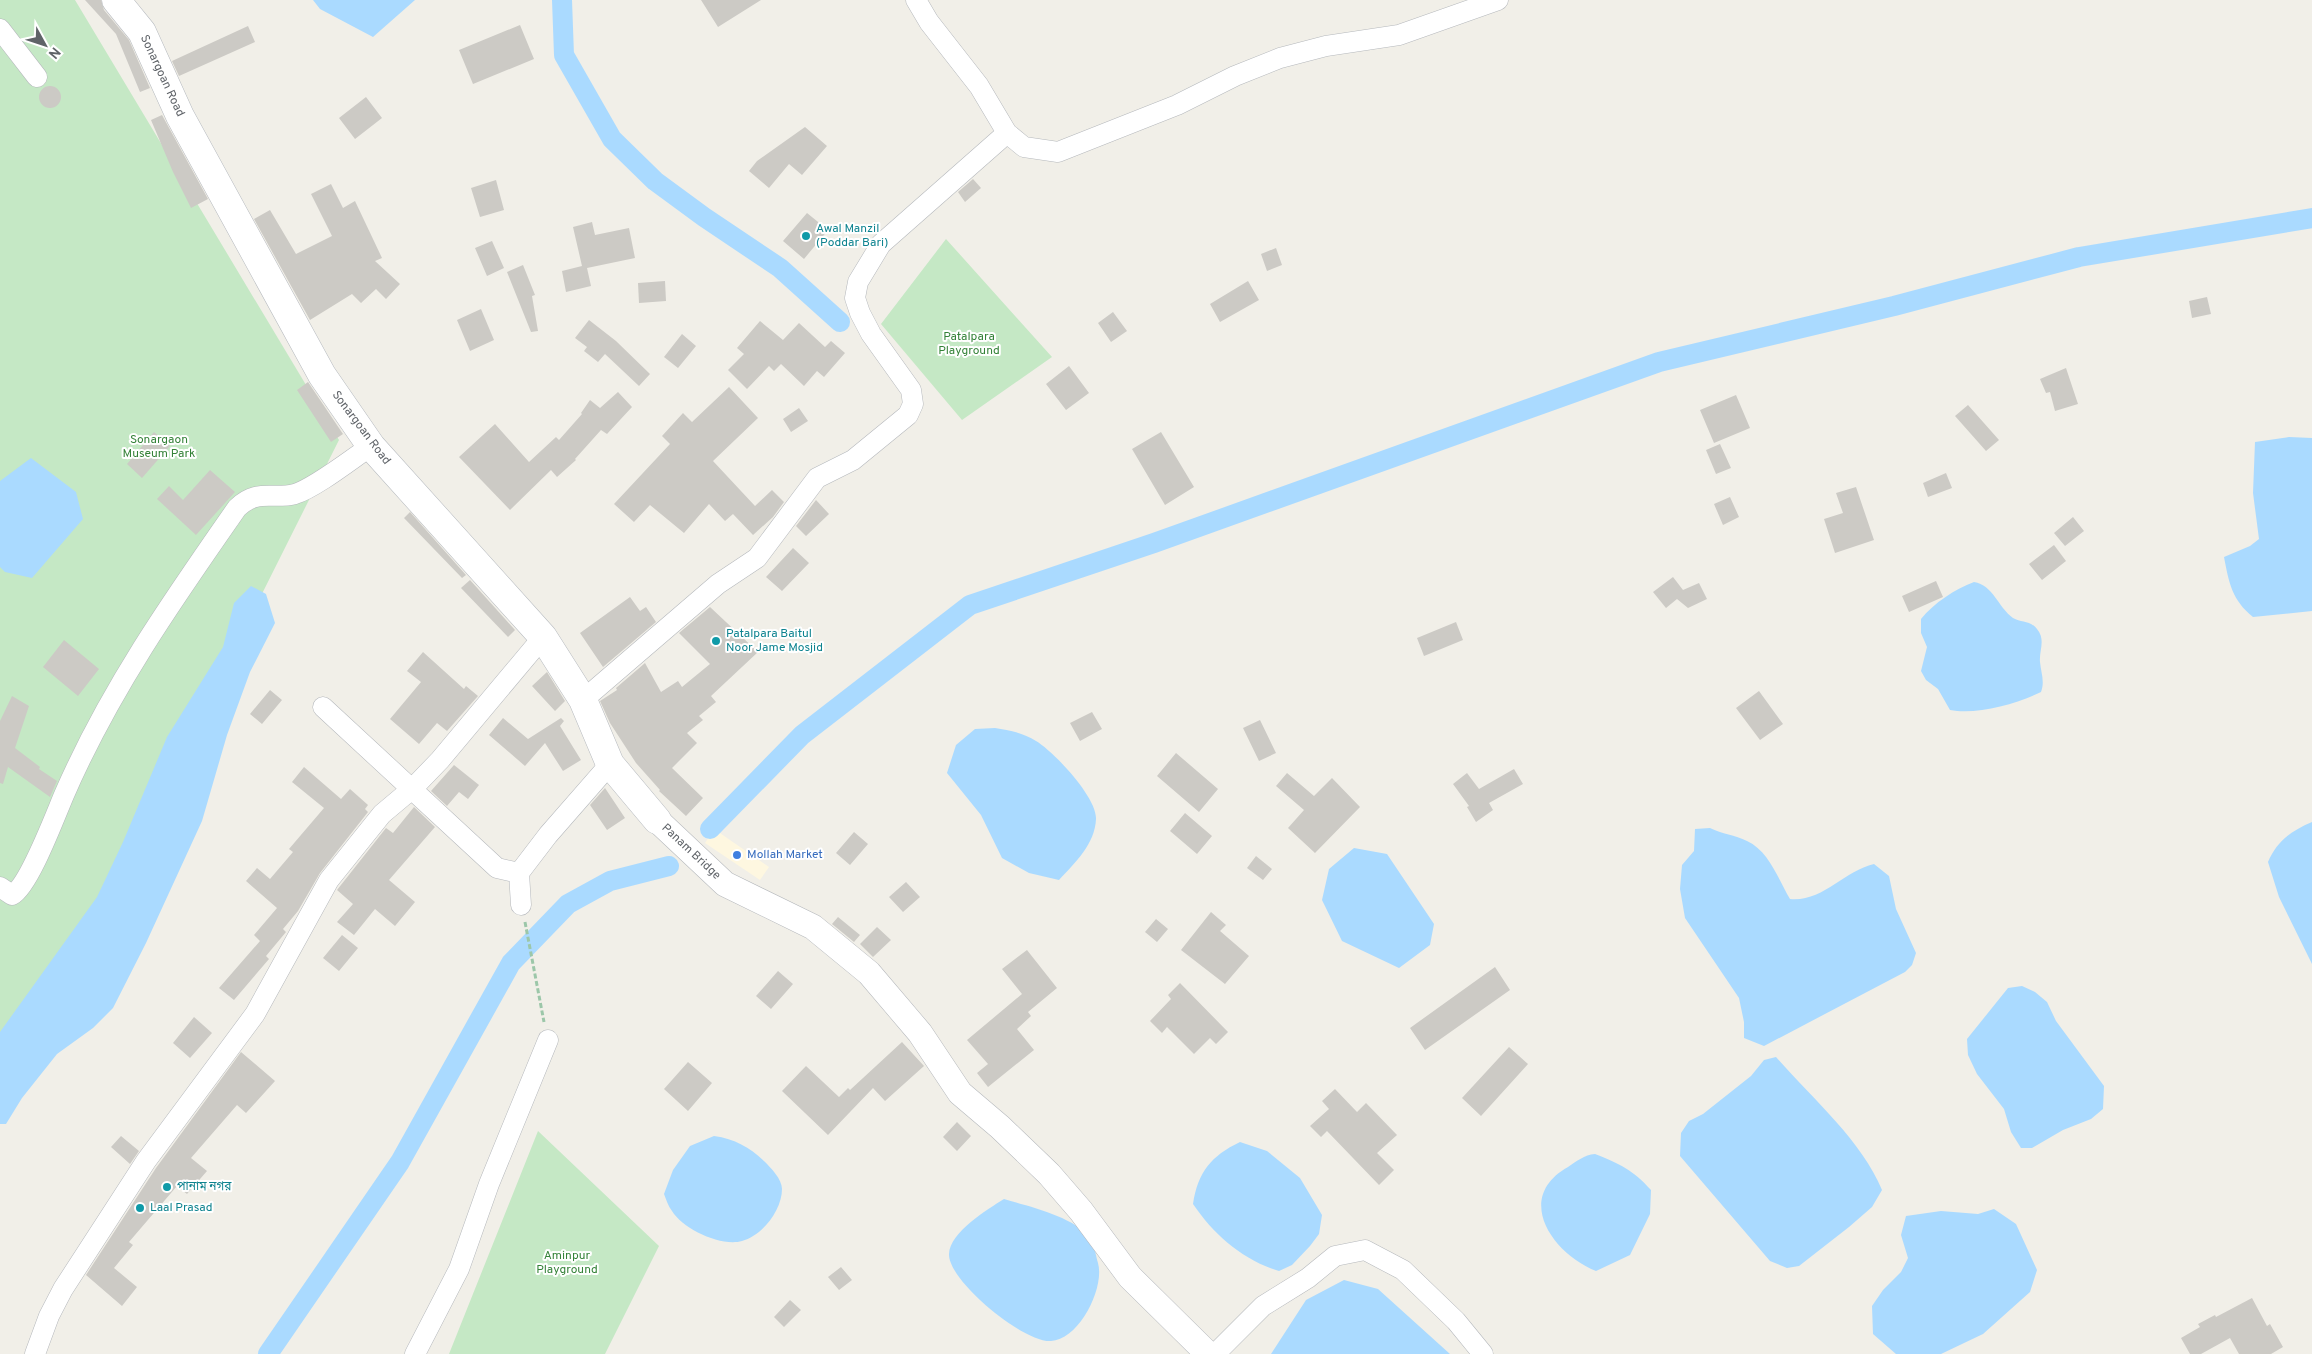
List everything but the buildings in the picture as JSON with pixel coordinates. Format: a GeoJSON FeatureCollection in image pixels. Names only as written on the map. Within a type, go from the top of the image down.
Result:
{"type":"FeatureCollection","features":[{"type":"Feature","properties":{"kind":"main road","name":"Sonargoan Road"},"geometry":{"type":"LineString","coordinates":[[116,0],[142,32],[180,116],[245,231],[322,375],[372,446],[543,637],[583,700],[610,764],[657,820]]}},
{"type":"Feature","properties":{"kind":"street"},"geometry":{"type":"LineString","coordinates":[[916,0],[929,22],[979,86],[1007,133],[1024,146],[1058,152],[1177,105],[1235,76],[1280,58],[1326,46],[1399,35],[1498,0]]}},
{"type":"Feature","properties":{"kind":"street"},"geometry":{"type":"LineString","coordinates":[[0,29],[37,77]]}},
{"type":"Feature","properties":{"kind":"street"},"geometry":{"type":"LineString","coordinates":[[583,700],[718,584],[757,558],[817,478],[853,460],[908,415],[913,404],[911,390],[871,334],[860,313],[855,298],[858,282],[881,244],[1007,133]]}},
{"type":"Feature","properties":{"kind":"street"},"geometry":{"type":"LineString","coordinates":[[0,887],[12,895],[18,892],[35,861],[81,756],[108,702],[161,618],[237,508],[246,500],[259,495],[295,494],[324,478],[372,446]]}},
{"type":"Feature","properties":{"kind":"street"},"geometry":{"type":"LineString","coordinates":[[35,1354],[49,1316],[63,1289],[146,1161],[255,1014],[329,880],[382,814],[413,788],[440,760],[543,637]]}},
{"type":"Feature","properties":{"kind":"street"},"geometry":{"type":"LineString","coordinates":[[323,707],[498,868],[519,873]]}},
{"type":"Feature","properties":{"kind":"street"},"geometry":{"type":"LineString","coordinates":[[521,905],[519,873],[548,835],[610,764]]}},
{"type":"Feature","properties":{"kind":"street","name":"Panam Bridge"},"geometry":{"type":"LineString","coordinates":[[657,820],[725,884],[813,926],[869,973],[920,1032],[960,1093],[1000,1127],[1048,1174],[1081,1211],[1130,1278],[1208,1354]]}},
{"type":"Feature","properties":{"kind":"street"},"geometry":{"type":"LineString","coordinates":[[415,1354],[459,1269],[489,1184],[548,1040]]}},
{"type":"Feature","properties":{"kind":"street"},"geometry":{"type":"LineString","coordinates":[[1215,1354],[1264,1306],[1308,1278],[1335,1256],[1365,1250],[1403,1270],[1456,1320],[1483,1354]]}},
{"type":"Feature","properties":{"kind":"path"},"geometry":{"type":"LineString","coordinates":[[521,905],[548,1040]]}},
{"type":"Feature","properties":{"kind":"shaded area","name":"Mollah Market"},"geometry":{"type":"Polygon","coordinates":[[[714,829],[769,867],[760,880],[705,843],[714,829]]]}},
{"type":"Feature","properties":{"kind":"green space","name":"Sonargaon Museum Park"},"geometry":{"type":"Polygon","coordinates":[[[0,0],[75,0],[339,440],[0,1117],[0,0]]]}},
{"type":"Feature","properties":{"kind":"green space","name":"Patalpara Playground"},"geometry":{"type":"Polygon","coordinates":[[[946,239],[1052,357],[962,420],[881,324],[946,239]]]}},
{"type":"Feature","properties":{"kind":"green space","name":"Aminpur Playground"},"geometry":{"type":"Polygon","coordinates":[[[538,1131],[659,1246],[605,1354],[449,1354],[538,1131]]]}},
{"type":"Feature","properties":{"kind":"water"},"geometry":{"type":"Polygon","coordinates":[[[313,0],[415,0],[373,37],[320,9],[313,0]]]}},
{"type":"Feature","properties":{"kind":"water"},"geometry":{"type":"Polygon","coordinates":[[[2289,437],[2312,438],[2312,611],[2253,617],[2240,604],[2232,590],[2224,557],[2250,546],[2259,539],[2253,493],[2255,442],[2289,437]]]}},
{"type":"Feature","properties":{"kind":"water"},"geometry":{"type":"Polygon","coordinates":[[[31,458],[76,492],[83,519],[32,578],[5,572],[0,567],[0,481],[31,458]]]}},
{"type":"Feature","properties":{"kind":"water"},"geometry":{"type":"Polygon","coordinates":[[[1974,582],[1986,587],[2013,618],[2031,624],[2040,633],[2042,641],[2040,662],[2043,681],[2042,688],[2041,692],[2031,696],[1984,710],[1950,710],[1938,689],[1926,680],[1921,671],[1927,647],[1921,633],[1921,619],[1945,597],[1974,582]]]}},
{"type":"Feature","properties":{"kind":"water"},"geometry":{"type":"Polygon","coordinates":[[[251,586],[266,594],[275,623],[250,672],[227,735],[202,821],[146,943],[113,1008],[93,1028],[57,1054],[22,1098],[6,1124],[0,1124],[0,1032],[97,897],[123,842],[167,737],[223,647],[234,603],[251,586]]]}},
{"type":"Feature","properties":{"kind":"water"},"geometry":{"type":"Polygon","coordinates":[[[995,728],[1031,738],[1053,754],[1082,787],[1094,810],[1095,828],[1088,845],[1059,880],[1029,873],[1002,858],[981,815],[947,773],[956,745],[975,729],[995,728]]]}},
{"type":"Feature","properties":{"kind":"water"},"geometry":{"type":"Polygon","coordinates":[[[2312,822],[2312,964],[2279,897],[2268,862],[2280,842],[2312,822]]]}},
{"type":"Feature","properties":{"kind":"water"},"geometry":{"type":"Polygon","coordinates":[[[1710,828],[1742,839],[1761,851],[1772,866],[1790,899],[1802,899],[1813,896],[1853,873],[1874,864],[1889,876],[1896,909],[1916,953],[1912,965],[1905,972],[1764,1046],[1744,1038],[1744,1022],[1739,998],[1685,918],[1680,889],[1682,865],[1694,851],[1695,829],[1710,828]]]}},
{"type":"Feature","properties":{"kind":"water"},"geometry":{"type":"Polygon","coordinates":[[[1354,848],[1387,854],[1434,924],[1430,945],[1399,968],[1342,941],[1322,900],[1329,869],[1354,848]]]}},
{"type":"Feature","properties":{"kind":"water"},"geometry":{"type":"Polygon","coordinates":[[[2022,986],[2035,992],[2047,1002],[2056,1021],[2104,1086],[2103,1109],[2091,1119],[2063,1130],[2032,1148],[2021,1148],[2011,1132],[2004,1109],[1977,1074],[1968,1055],[1967,1039],[2008,988],[2022,986]]]}},
{"type":"Feature","properties":{"kind":"water"},"geometry":{"type":"Polygon","coordinates":[[[1776,1057],[1849,1137],[1862,1154],[1882,1190],[1872,1207],[1849,1227],[1799,1266],[1787,1268],[1770,1261],[1680,1156],[1681,1133],[1689,1121],[1703,1114],[1751,1076],[1764,1060],[1776,1057]]]}},
{"type":"Feature","properties":{"kind":"water"},"geometry":{"type":"Polygon","coordinates":[[[714,1136],[741,1144],[753,1152],[773,1170],[782,1185],[779,1205],[770,1221],[757,1234],[742,1241],[733,1242],[714,1239],[693,1230],[677,1218],[669,1207],[664,1194],[673,1170],[690,1146],[714,1136]]]}},
{"type":"Feature","properties":{"kind":"water"},"geometry":{"type":"Polygon","coordinates":[[[1240,1142],[1267,1151],[1300,1178],[1322,1215],[1319,1234],[1310,1246],[1292,1265],[1279,1271],[1253,1260],[1230,1245],[1210,1226],[1193,1204],[1198,1183],[1208,1166],[1221,1153],[1240,1142]]]}},
{"type":"Feature","properties":{"kind":"water"},"geometry":{"type":"Polygon","coordinates":[[[1595,1154],[1626,1168],[1651,1190],[1650,1214],[1630,1255],[1596,1271],[1580,1263],[1554,1239],[1545,1224],[1541,1209],[1543,1194],[1552,1180],[1581,1159],[1595,1154]]]}},
{"type":"Feature","properties":{"kind":"water"},"geometry":{"type":"Polygon","coordinates":[[[1004,1199],[1062,1218],[1082,1230],[1093,1243],[1099,1273],[1098,1286],[1094,1298],[1080,1322],[1071,1332],[1061,1338],[1051,1341],[1039,1339],[1007,1321],[974,1294],[952,1266],[949,1254],[956,1238],[971,1222],[1004,1199]]]}},
{"type":"Feature","properties":{"kind":"water"},"geometry":{"type":"Polygon","coordinates":[[[1994,1209],[2016,1224],[2037,1270],[2030,1292],[1983,1334],[1941,1354],[1896,1354],[1873,1334],[1872,1306],[1883,1290],[1901,1272],[1908,1258],[1901,1235],[1906,1216],[1941,1211],[1978,1214],[1994,1209]]]}},
{"type":"Feature","properties":{"kind":"water"},"geometry":{"type":"Polygon","coordinates":[[[1344,1280],[1378,1289],[1450,1354],[1271,1354],[1306,1300],[1344,1280]]]}},
{"type":"Feature","properties":{"kind":"waterway"},"geometry":{"type":"LineString","coordinates":[[562,0],[564,55],[612,139],[655,181],[704,217],[780,268],[840,322]]}},
{"type":"Feature","properties":{"kind":"waterway"},"geometry":{"type":"LineString","coordinates":[[710,829],[802,735],[970,605],[1154,543],[1659,362],[1894,306],[2079,257],[2312,218]]}},
{"type":"Feature","properties":{"kind":"waterway"},"geometry":{"type":"LineString","coordinates":[[268,1354],[400,1162],[511,963],[568,904],[610,881],[669,866]]}},
{"type":"Feature","properties":{"kind":"place","name":"Awal Manzil (Poddar Bari)"},"geometry":{"type":"Point","coordinates":[806,236]}},
{"type":"Feature","properties":{"kind":"place","name":"Patalpara Baitul Noor Jame Mosjid"},"geometry":{"type":"Point","coordinates":[716,641]}},
{"type":"Feature","properties":{"kind":"place","name":"Mollah Market"},"geometry":{"type":"Point","coordinates":[737,855]}},
{"type":"Feature","properties":{"kind":"place","name":"পানাম নগর"},"geometry":{"type":"Point","coordinates":[167,1187]}},
{"type":"Feature","properties":{"kind":"place","name":"Laal Prasad"},"geometry":{"type":"Point","coordinates":[140,1208]}}]}
